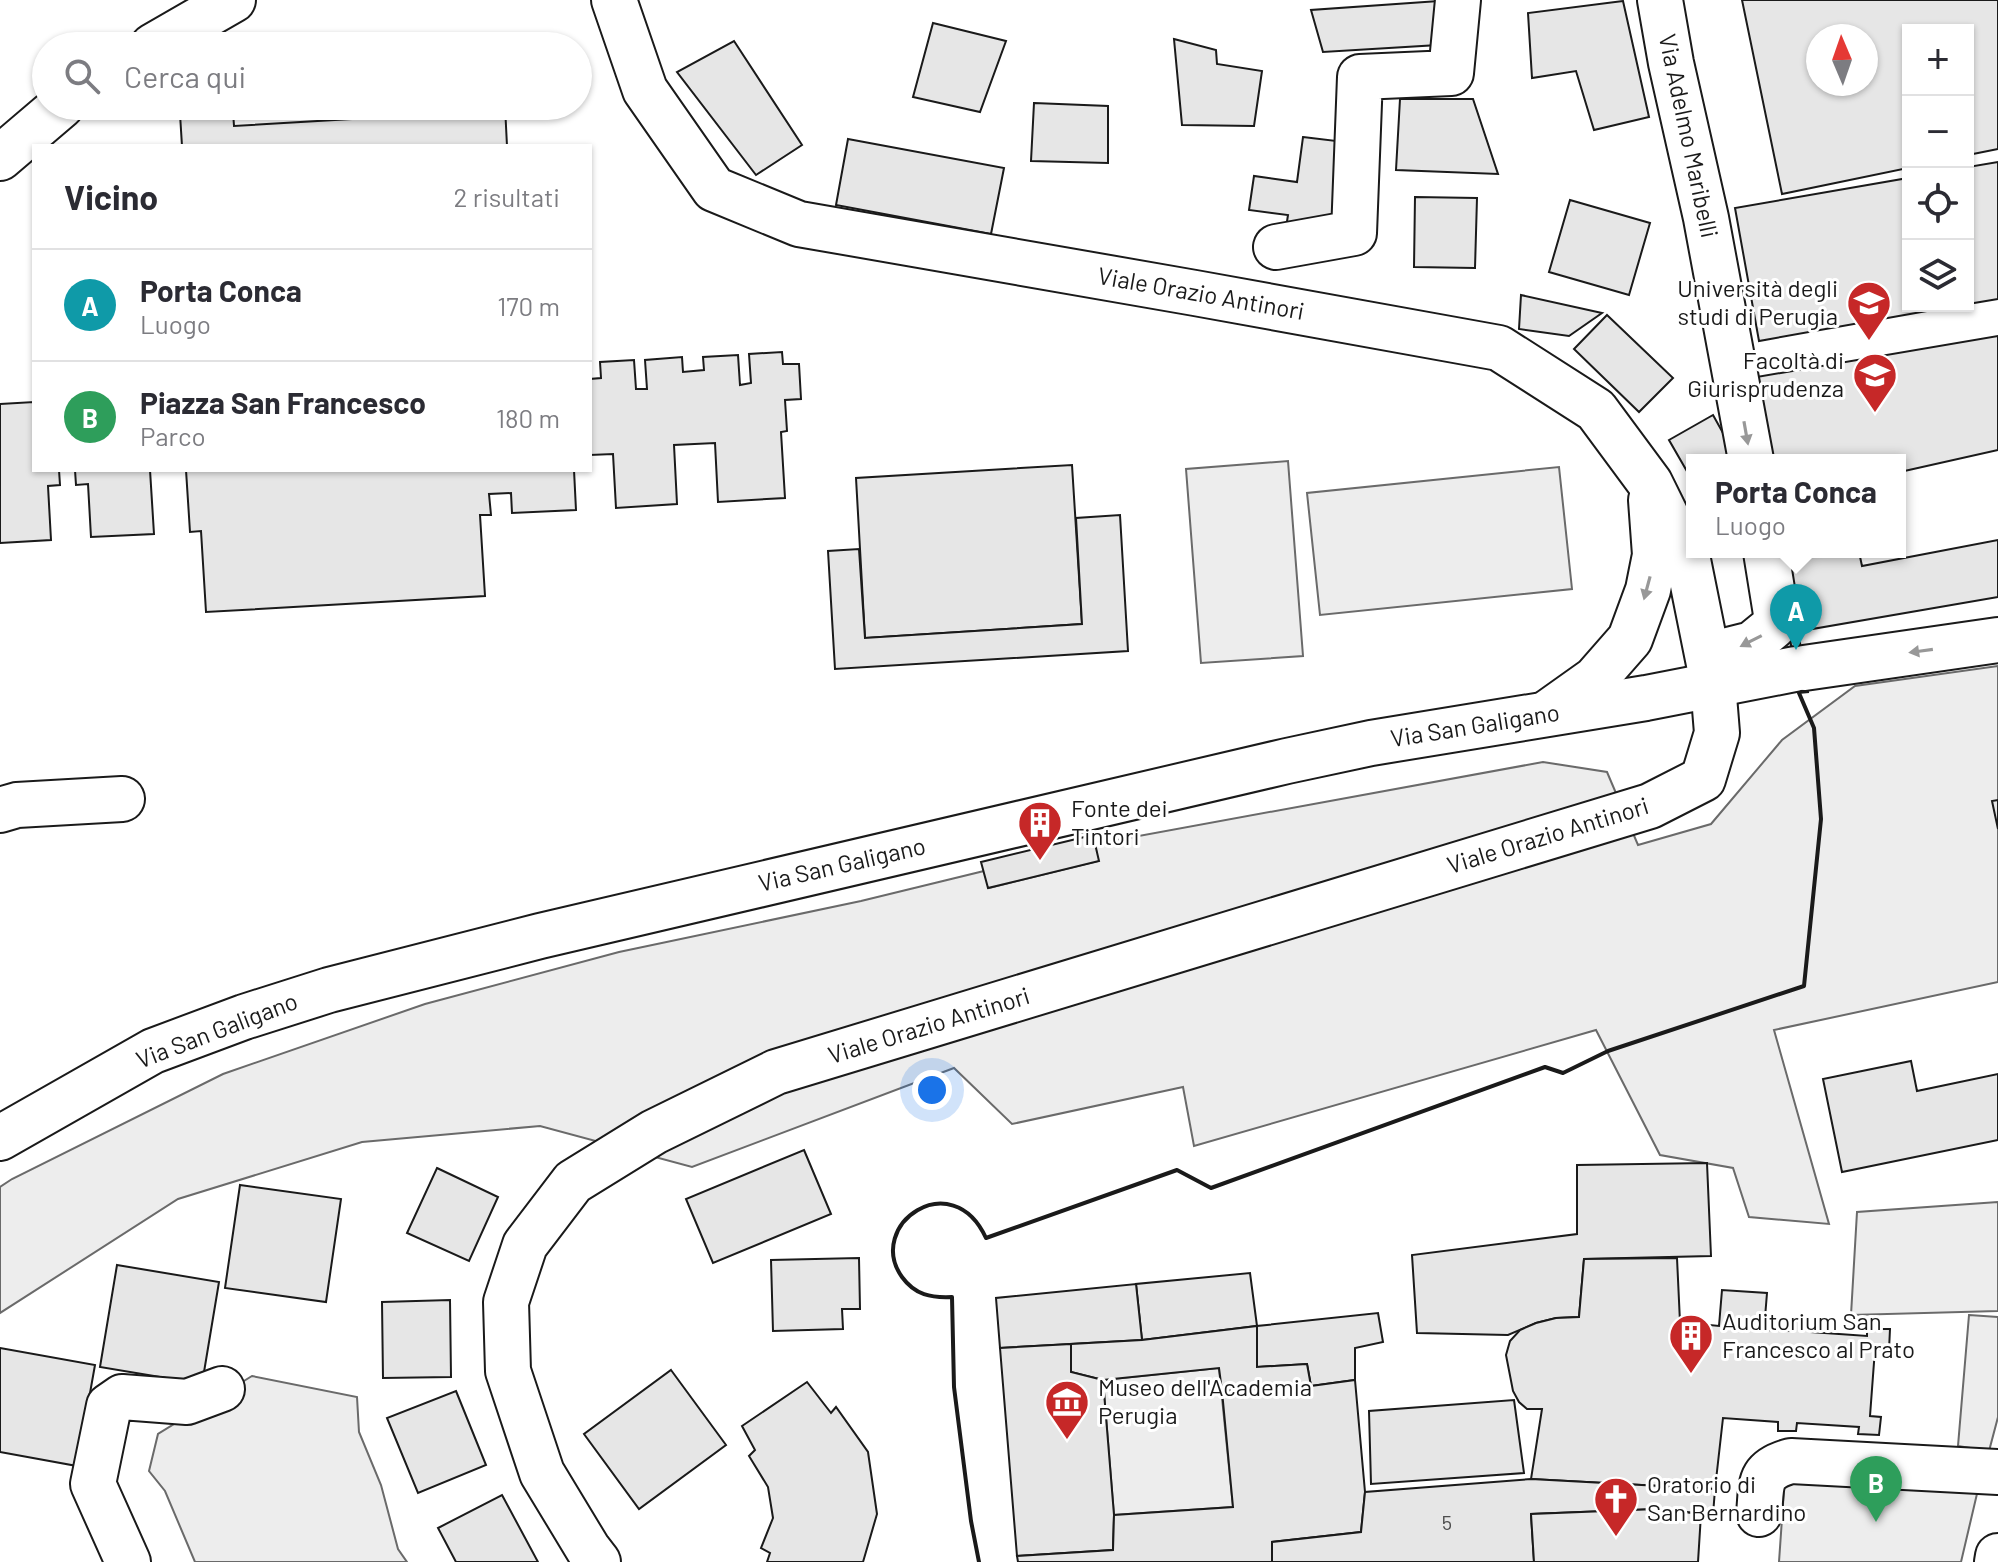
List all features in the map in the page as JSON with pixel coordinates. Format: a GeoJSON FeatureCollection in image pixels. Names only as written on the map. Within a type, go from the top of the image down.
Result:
{"type":"FeatureCollection","features":[{"type":"Feature","properties":{"kind":"street"},"geometry":{"type":"LineString","coordinates":[[177,32],[233,0]]}},
{"type":"Feature","properties":{"kind":"street","name":"Viale Orazio Antinori"},"geometry":{"type":"LineString","coordinates":[[614,0],[645,90],[714,189],[799,224],[1499,348],[1596,410],[1650,483],[1686,556]]}},
{"type":"Feature","properties":{"kind":"street"},"geometry":{"type":"LineString","coordinates":[[1276,247],[1354,233],[1360,77],[1451,73],[1458,0]]}},
{"type":"Feature","properties":{"kind":"street","name":"Via Adelmo Maribelli"},"geometry":{"type":"LineString","coordinates":[[1660,0],[1706,218],[1750,454]]}},
{"type":"Feature","properties":{"kind":"street"},"geometry":{"type":"LineString","coordinates":[[0,158],[45,120]]}},
{"type":"Feature","properties":{"kind":"street"},"geometry":{"type":"LineString","coordinates":[[1545,715],[1595,679],[1630,639],[1648,590],[1655,555],[1650,483]]}},
{"type":"Feature","properties":{"kind":"street","name":"Viale Orazio Antinori"},"geometry":{"type":"LineString","coordinates":[[598,1562],[542,1473],[508,1371],[506,1302],[525,1245],[573,1182],[654,1132],[776,1072],[1650,806],[1703,779],[1717,733],[1711,670],[1687,558]]}},
{"type":"Feature","properties":{"kind":"street"},"geometry":{"type":"LineString","coordinates":[[1711,670],[1774,626],[1776,614],[1767,558]]}},
{"type":"Feature","properties":{"kind":"street"},"geometry":{"type":"LineString","coordinates":[[1711,670],[1800,668],[1998,640]]}},
{"type":"Feature","properties":{"kind":"street","name":"Via San Galigano"},"geometry":{"type":"LineString","coordinates":[[0,1138],[153,1051],[329,990],[555,933],[1287,761],[1371,743],[1646,698],[1711,670]]}},
{"type":"Feature","properties":{"kind":"street"},"geometry":{"type":"LineString","coordinates":[[0,810],[17,805],[122,799]]}},
{"type":"Feature","properties":{"kind":"street"},"geometry":{"type":"LineString","coordinates":[[128,1562],[93,1484],[109,1406],[122,1397],[187,1402],[222,1389]]}},
{"type":"Feature","properties":{"kind":"street"},"geometry":{"type":"LineString","coordinates":[[1759,1514],[1763,1480],[1768,1471],[1776,1464],[1791,1461],[1998,1472]]}},
{"type":"Feature","properties":{"kind":"shaded area"},"geometry":{"type":"Polygon","coordinates":[[[1288,461],[1303,656],[1201,663],[1186,469],[1288,461]]]}},
{"type":"Feature","properties":{"kind":"shaded area"},"geometry":{"type":"Polygon","coordinates":[[[1559,467],[1572,589],[1320,615],[1307,493],[1559,467]]]}},
{"type":"Feature","properties":{"kind":"shaded area"},"geometry":{"type":"Polygon","coordinates":[[[1998,666],[1998,982],[1774,1030],[1829,1224],[1749,1217],[1733,1168],[1660,1155],[1596,1030],[1194,1146],[1183,1087],[1012,1124],[954,1068],[692,1167],[540,1126],[362,1142],[178,1199],[0,1313],[0,1187],[223,1074],[425,1004],[619,952],[861,901],[984,871],[989,888],[1098,861],[1095,844],[1543,762],[1607,772],[1638,845],[1711,824],[1782,740],[1855,686],[1998,666]]]}},
{"type":"Feature","properties":{"kind":"shaded area"},"geometry":{"type":"Polygon","coordinates":[[[1998,1202],[1998,1311],[1851,1315],[1857,1212],[1998,1202]]]}},
{"type":"Feature","properties":{"kind":"shaded area"},"geometry":{"type":"Polygon","coordinates":[[[1969,1315],[1998,1317],[1998,1417],[1989,1451],[1958,1446],[1969,1315]]]}},
{"type":"Feature","properties":{"kind":"shaded area"},"geometry":{"type":"Polygon","coordinates":[[[1219,1368],[1233,1507],[1114,1515],[1103,1380],[1219,1368]]]}},
{"type":"Feature","properties":{"kind":"shaded area"},"geometry":{"type":"Polygon","coordinates":[[[252,1376],[357,1397],[359,1432],[381,1485],[398,1549],[407,1562],[195,1562],[165,1491],[149,1471],[158,1434],[252,1376]]]}},
{"type":"Feature","properties":{"kind":"shaded area"},"geometry":{"type":"Polygon","coordinates":[[[1785,1475],[1980,1481],[1961,1562],[1779,1562],[1785,1475]]]}},
{"type":"Feature","properties":{"kind":"building"},"geometry":{"type":"Polygon","coordinates":[[[1742,0],[1998,0],[1998,149],[1974,154],[1974,24],[1902,24],[1902,169],[1782,194],[1742,0]]]}},
{"type":"Feature","properties":{"kind":"building"},"geometry":{"type":"Polygon","coordinates":[[[1439,1],[1438,45],[1323,52],[1311,10],[1439,1]]]}},
{"type":"Feature","properties":{"kind":"building"},"geometry":{"type":"Polygon","coordinates":[[[1623,1],[1649,117],[1594,130],[1576,71],[1532,78],[1528,13],[1623,1]]]}},
{"type":"Feature","properties":{"kind":"building"},"geometry":{"type":"Polygon","coordinates":[[[933,23],[1006,41],[980,112],[913,97],[933,23]]]}},
{"type":"Feature","properties":{"kind":"building"},"geometry":{"type":"Polygon","coordinates":[[[1174,39],[1216,50],[1217,64],[1262,71],[1254,126],[1182,125],[1174,39]]]}},
{"type":"Feature","properties":{"kind":"building"},"geometry":{"type":"Polygon","coordinates":[[[734,41],[802,145],[756,175],[677,72],[734,41]]]}},
{"type":"Feature","properties":{"kind":"building"},"geometry":{"type":"Polygon","coordinates":[[[1400,99],[1473,99],[1498,174],[1396,170],[1400,99]]]}},
{"type":"Feature","properties":{"kind":"building"},"geometry":{"type":"Polygon","coordinates":[[[1034,103],[1108,106],[1108,163],[1031,161],[1034,103]]]}},
{"type":"Feature","properties":{"kind":"building"},"geometry":{"type":"Polygon","coordinates":[[[180,120],[234,120],[234,126],[334,120],[506,120],[507,144],[182,144],[180,120]]]}},
{"type":"Feature","properties":{"kind":"building"},"geometry":{"type":"Polygon","coordinates":[[[1303,137],[1345,142],[1333,234],[1286,228],[1288,215],[1249,210],[1254,176],[1297,182],[1303,137]]]}},
{"type":"Feature","properties":{"kind":"building"},"geometry":{"type":"Polygon","coordinates":[[[848,139],[1004,168],[991,234],[836,205],[848,139]]]}},
{"type":"Feature","properties":{"kind":"building"},"geometry":{"type":"Polygon","coordinates":[[[1998,162],[1998,299],[1974,303],[1974,168],[1998,162]]]}},
{"type":"Feature","properties":{"kind":"building"},"geometry":{"type":"Polygon","coordinates":[[[1902,179],[1902,312],[1921,312],[1759,341],[1735,208],[1902,179]]]}},
{"type":"Feature","properties":{"kind":"building"},"geometry":{"type":"Polygon","coordinates":[[[1415,197],[1477,198],[1475,268],[1414,267],[1415,197]]]}},
{"type":"Feature","properties":{"kind":"building"},"geometry":{"type":"Polygon","coordinates":[[[1570,200],[1650,223],[1629,295],[1549,272],[1570,200]]]}},
{"type":"Feature","properties":{"kind":"building"},"geometry":{"type":"Polygon","coordinates":[[[1521,295],[1602,313],[1569,336],[1519,329],[1521,295]]]}},
{"type":"Feature","properties":{"kind":"building"},"geometry":{"type":"Polygon","coordinates":[[[1607,315],[1673,378],[1639,412],[1574,349],[1607,315]]]}},
{"type":"Feature","properties":{"kind":"building","name":"Facoltà di Giurisprudenza"},"geometry":{"type":"Polygon","coordinates":[[[1998,336],[1998,450],[1906,471],[1906,454],[1758,454],[1745,379],[1998,336]]]}},
{"type":"Feature","properties":{"kind":"building"},"geometry":{"type":"Polygon","coordinates":[[[782,352],[783,364],[799,364],[801,399],[785,400],[787,431],[781,432],[785,498],[718,502],[715,443],[674,445],[677,504],[616,508],[613,454],[592,455],[592,379],[601,378],[600,362],[634,360],[636,389],[647,389],[645,360],[682,357],[683,372],[704,370],[703,357],[738,355],[740,385],[751,383],[749,354],[782,352]]]}},
{"type":"Feature","properties":{"kind":"building"},"geometry":{"type":"Polygon","coordinates":[[[32,402],[32,472],[59,472],[60,485],[48,486],[51,540],[0,543],[0,404],[32,402]]]}},
{"type":"Feature","properties":{"kind":"building"},"geometry":{"type":"Polygon","coordinates":[[[1713,415],[1735,454],[1686,454],[1686,470],[1669,440],[1713,415]]]}},
{"type":"Feature","properties":{"kind":"building"},"geometry":{"type":"Polygon","coordinates":[[[1072,465],[1082,624],[865,638],[856,478],[1072,465]]]}},
{"type":"Feature","properties":{"kind":"building"},"geometry":{"type":"Polygon","coordinates":[[[75,472],[150,472],[154,534],[91,537],[88,484],[76,485],[75,472]]]}},
{"type":"Feature","properties":{"kind":"building"},"geometry":{"type":"Polygon","coordinates":[[[186,472],[574,472],[576,510],[512,513],[511,493],[489,494],[491,515],[480,515],[485,596],[206,612],[201,531],[190,532],[186,472]]]}},
{"type":"Feature","properties":{"kind":"building"},"geometry":{"type":"Polygon","coordinates":[[[1120,515],[1128,651],[835,669],[828,551],[859,549],[865,638],[1082,624],[1076,518],[1120,515]]]}},
{"type":"Feature","properties":{"kind":"building"},"geometry":{"type":"Polygon","coordinates":[[[1998,540],[1998,597],[1789,633],[1776,558],[1860,558],[1862,566],[1998,540]]]}},
{"type":"Feature","properties":{"kind":"building"},"geometry":{"type":"Polygon","coordinates":[[[1798,631],[1808,692],[1799,693],[1789,633],[1798,631]]]}},
{"type":"Feature","properties":{"kind":"building"},"geometry":{"type":"Polygon","coordinates":[[[1998,800],[1998,829],[1992,801],[1998,800]]]}},
{"type":"Feature","properties":{"kind":"building","name":"Fonte dei Tintori"},"geometry":{"type":"Polygon","coordinates":[[[1093,835],[1099,861],[988,888],[981,862],[1093,835]]]}},
{"type":"Feature","properties":{"kind":"building"},"geometry":{"type":"Polygon","coordinates":[[[1911,1061],[1917,1091],[1998,1074],[1998,1140],[1842,1172],[1823,1079],[1911,1061]]]}},
{"type":"Feature","properties":{"kind":"building"},"geometry":{"type":"Polygon","coordinates":[[[804,1150],[831,1214],[713,1263],[686,1199],[804,1150]]]}},
{"type":"Feature","properties":{"kind":"building"},"geometry":{"type":"Polygon","coordinates":[[[1707,1163],[1711,1256],[1584,1259],[1579,1317],[1536,1323],[1508,1335],[1417,1333],[1412,1255],[1577,1234],[1577,1165],[1707,1163]]]}},
{"type":"Feature","properties":{"kind":"building"},"geometry":{"type":"Polygon","coordinates":[[[437,1168],[498,1197],[469,1261],[407,1233],[437,1168]]]}},
{"type":"Feature","properties":{"kind":"building"},"geometry":{"type":"Polygon","coordinates":[[[240,1185],[341,1199],[326,1302],[225,1288],[240,1185]]]}},
{"type":"Feature","properties":{"kind":"building"},"geometry":{"type":"Polygon","coordinates":[[[859,1258],[860,1309],[842,1309],[843,1329],[773,1331],[771,1260],[859,1258]]]}},
{"type":"Feature","properties":{"kind":"building","name":"Auditorium San Francesco al Prato"},"geometry":{"type":"Polygon","coordinates":[[[1677,1258],[1680,1322],[1719,1326],[1722,1290],[1767,1293],[1764,1330],[1793,1331],[1794,1321],[1812,1322],[1811,1332],[1867,1336],[1867,1329],[1890,1329],[1889,1350],[1875,1349],[1870,1416],[1881,1417],[1879,1435],[1858,1434],[1859,1427],[1797,1423],[1796,1431],[1778,1431],[1778,1422],[1723,1418],[1715,1489],[1531,1479],[1542,1409],[1527,1409],[1513,1391],[1506,1355],[1510,1341],[1520,1330],[1536,1323],[1579,1317],[1584,1259],[1677,1258]]]}},
{"type":"Feature","properties":{"kind":"building"},"geometry":{"type":"Polygon","coordinates":[[[117,1265],[219,1282],[202,1384],[100,1367],[117,1265]]]}},
{"type":"Feature","properties":{"kind":"building"},"geometry":{"type":"Polygon","coordinates":[[[1250,1273],[1257,1326],[1142,1340],[1136,1284],[1250,1273]]]}},
{"type":"Feature","properties":{"kind":"building"},"geometry":{"type":"Polygon","coordinates":[[[1136,1284],[1142,1340],[1000,1348],[996,1298],[1136,1284]]]}},
{"type":"Feature","properties":{"kind":"building"},"geometry":{"type":"Polygon","coordinates":[[[450,1300],[451,1377],[383,1378],[382,1302],[450,1300]]]}},
{"type":"Feature","properties":{"kind":"building"},"geometry":{"type":"Polygon","coordinates":[[[1378,1313],[1383,1342],[1355,1348],[1355,1380],[1311,1386],[1307,1364],[1257,1367],[1257,1326],[1378,1313]]]}},
{"type":"Feature","properties":{"kind":"building"},"geometry":{"type":"Polygon","coordinates":[[[1257,1326],[1257,1367],[1307,1364],[1311,1386],[1222,1391],[1219,1368],[1103,1380],[1071,1372],[1071,1344],[1142,1340],[1257,1326]]]}},
{"type":"Feature","properties":{"kind":"building"},"geometry":{"type":"Polygon","coordinates":[[[1071,1344],[1071,1372],[1103,1380],[1114,1515],[1113,1550],[1017,1556],[1000,1348],[1071,1344]]]}},
{"type":"Feature","properties":{"kind":"building"},"geometry":{"type":"Polygon","coordinates":[[[0,1348],[95,1365],[77,1466],[0,1452],[0,1348]]]}},
{"type":"Feature","properties":{"kind":"building"},"geometry":{"type":"Polygon","coordinates":[[[671,1370],[726,1445],[639,1509],[584,1434],[671,1370]]]}},
{"type":"Feature","properties":{"kind":"building"},"geometry":{"type":"Polygon","coordinates":[[[1355,1380],[1365,1492],[1361,1532],[1272,1542],[1272,1562],[1018,1562],[1017,1556],[1113,1550],[1114,1515],[1233,1507],[1222,1391],[1355,1380]]]}},
{"type":"Feature","properties":{"kind":"building"},"geometry":{"type":"Polygon","coordinates":[[[807,1382],[831,1413],[836,1407],[868,1452],[877,1514],[863,1562],[767,1562],[770,1553],[761,1548],[773,1518],[768,1487],[749,1456],[755,1450],[742,1426],[807,1382]]]}},
{"type":"Feature","properties":{"kind":"building"},"geometry":{"type":"Polygon","coordinates":[[[456,1391],[486,1465],[418,1493],[387,1418],[456,1391]]]}},
{"type":"Feature","properties":{"kind":"building"},"geometry":{"type":"Polygon","coordinates":[[[1514,1400],[1524,1473],[1371,1484],[1369,1411],[1514,1400]]]}},
{"type":"Feature","properties":{"kind":"building"},"geometry":{"type":"Polygon","coordinates":[[[1531,1479],[1715,1489],[1713,1515],[1657,1509],[1531,1514],[1534,1562],[1272,1562],[1272,1542],[1361,1532],[1365,1492],[1531,1479]]]}},
{"type":"Feature","properties":{"kind":"building"},"geometry":{"type":"Polygon","coordinates":[[[502,1495],[538,1562],[456,1562],[438,1528],[502,1495]]]}},
{"type":"Feature","properties":{"kind":"building","name":"Oratorio di San Bernardino"},"geometry":{"type":"Polygon","coordinates":[[[1657,1509],[1701,1514],[1698,1562],[1534,1562],[1531,1514],[1657,1509]]]}},
{"type":"Feature","properties":{"kind":"wall"},"geometry":{"type":"LineString","coordinates":[[979,1562],[954,1387],[952,1297],[924,1294],[912,1288],[902,1277],[894,1257],[895,1239],[903,1222],[917,1210],[935,1204],[953,1206],[971,1216],[986,1238],[1177,1170],[1211,1188],[1545,1067],[1563,1073],[1608,1051],[1804,986],[1821,819],[1814,728],[1799,693]]}},
{"type":"Feature","properties":{"kind":"place","name":"Università degli studi di Perugia"},"geometry":{"type":"Point","coordinates":[1869,342]}},
{"type":"Feature","properties":{"kind":"place","name":"Facoltà di Giurisprudenza"},"geometry":{"type":"Point","coordinates":[1875,414]}},
{"type":"Feature","properties":{"kind":"place","name":"Porta Conca"},"geometry":{"type":"Point","coordinates":[1796,650]}},
{"type":"Feature","properties":{"kind":"place","name":"Fonte dei Tintori"},"geometry":{"type":"Point","coordinates":[1040,862]}},
{"type":"Feature","properties":{"kind":"place","name":"Auditorium San Francesco al Prato"},"geometry":{"type":"Point","coordinates":[1691,1375]}},
{"type":"Feature","properties":{"kind":"place","name":"Museo dell'Academia Perugia"},"geometry":{"type":"Point","coordinates":[1067,1441]}},
{"type":"Feature","properties":{"kind":"place","name":"Piazza San Francesco"},"geometry":{"type":"Point","coordinates":[1876,1522]}},
{"type":"Feature","properties":{"kind":"place","name":"Oratorio di San Bernardino"},"geometry":{"type":"Point","coordinates":[1616,1538]}}]}
